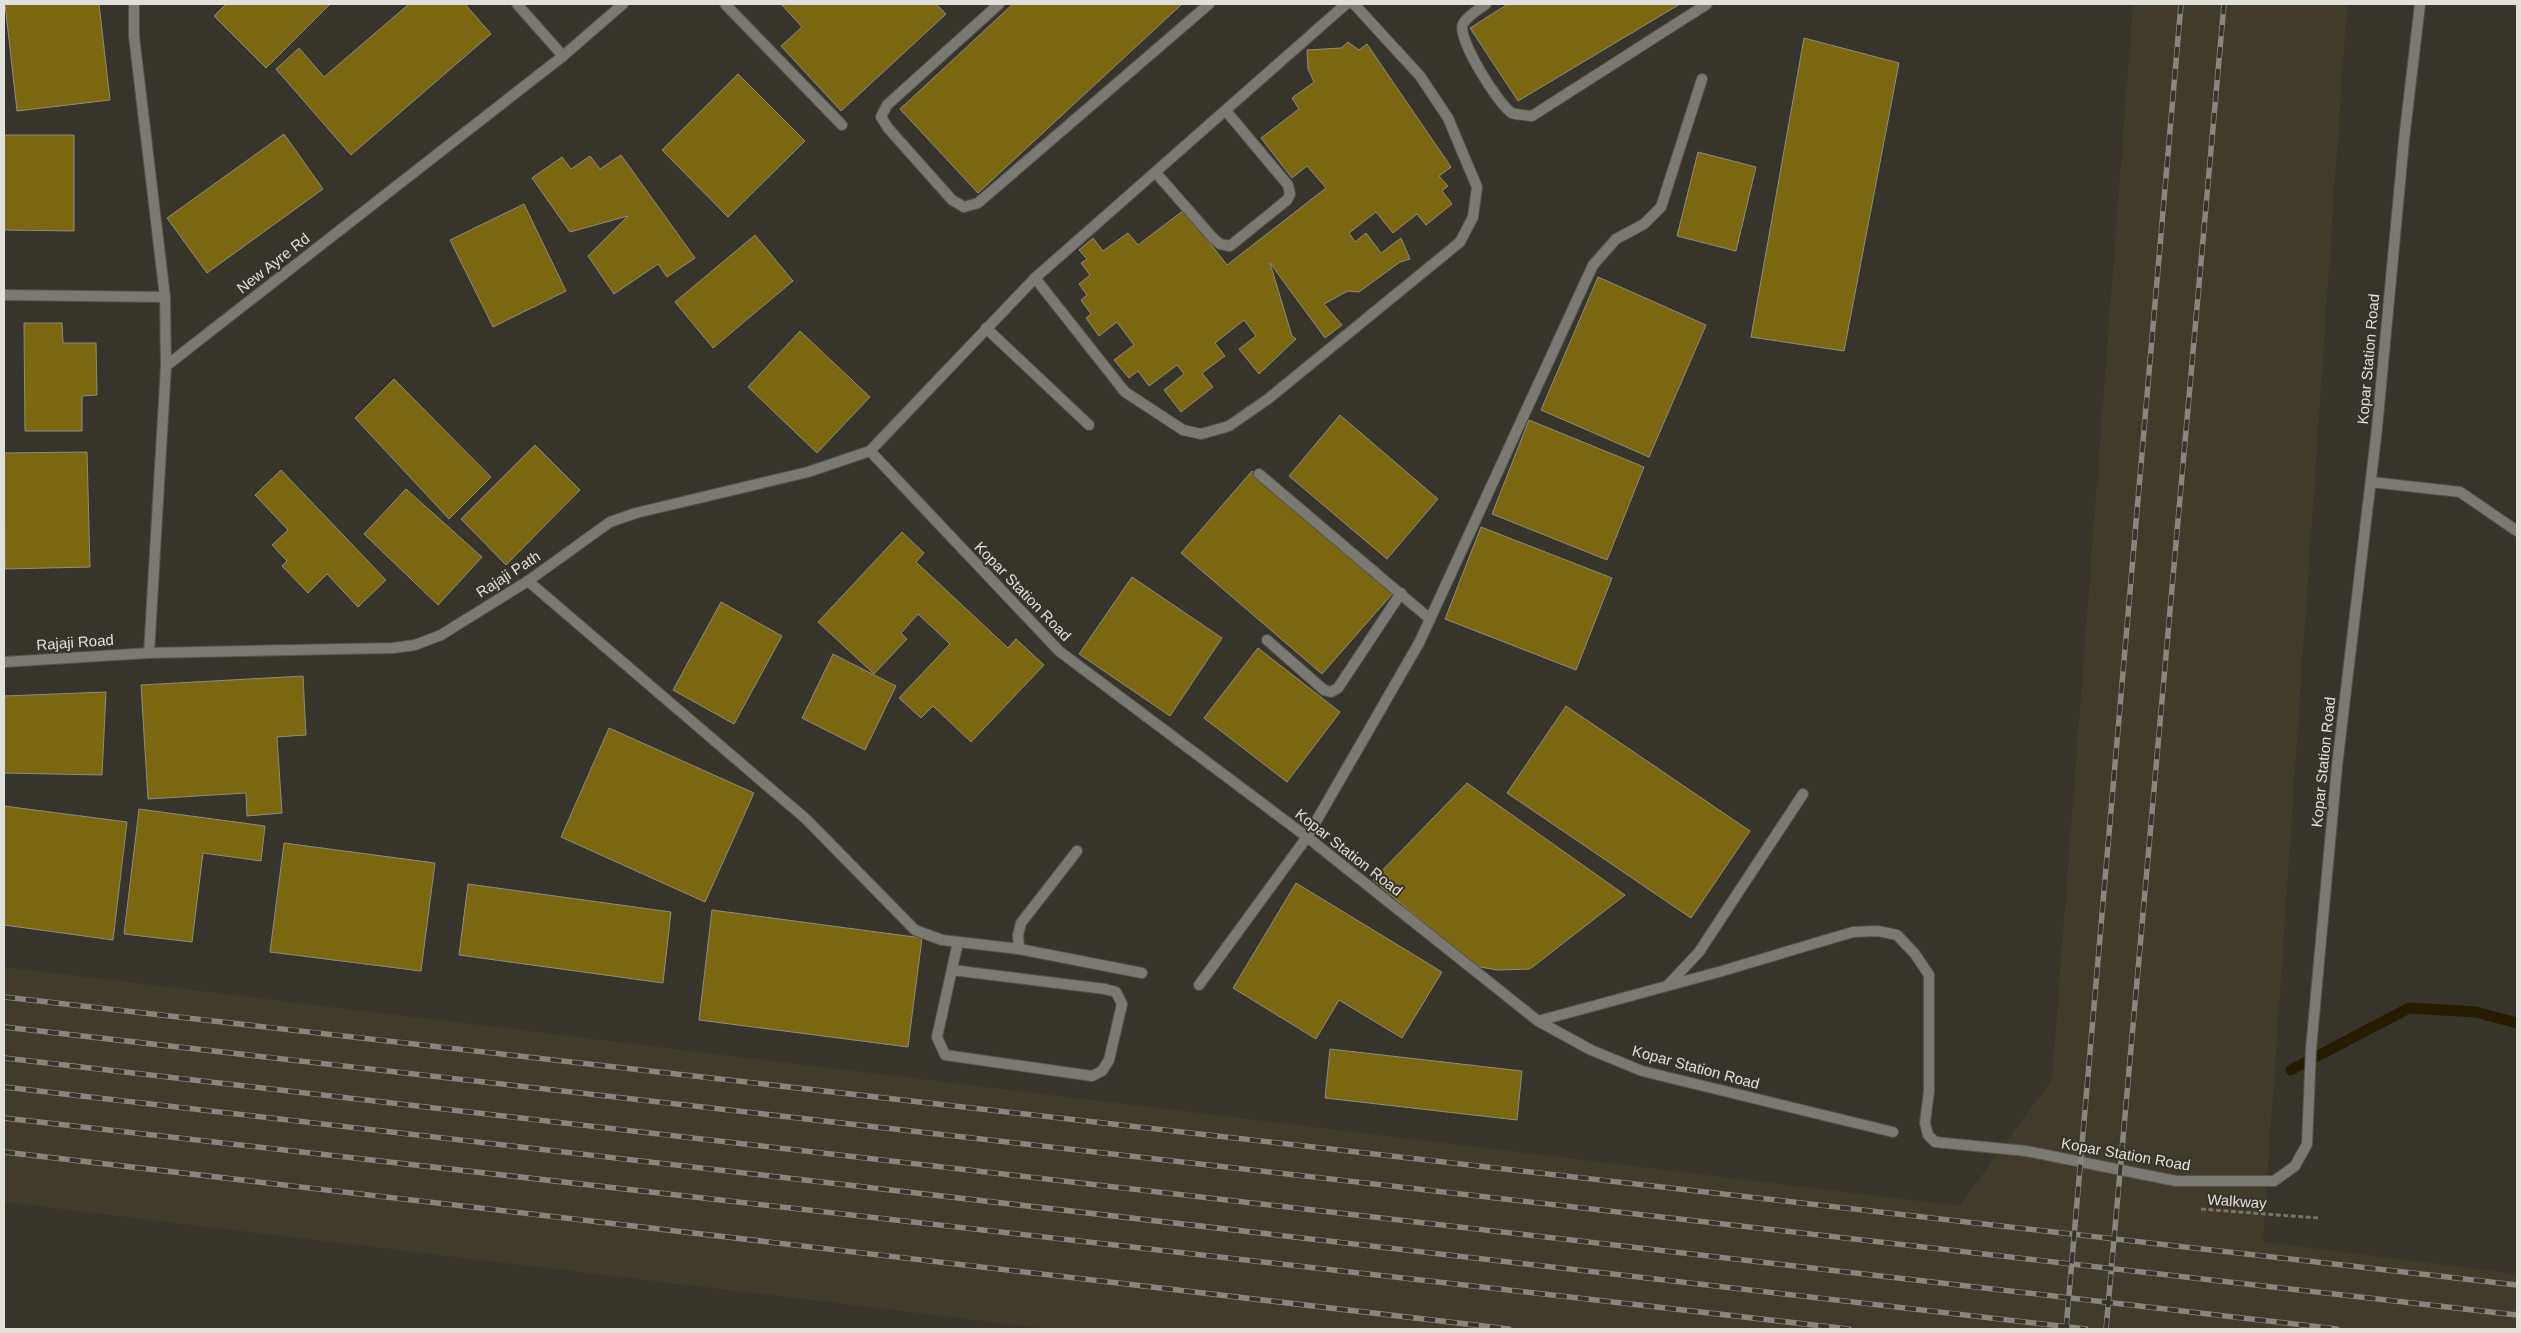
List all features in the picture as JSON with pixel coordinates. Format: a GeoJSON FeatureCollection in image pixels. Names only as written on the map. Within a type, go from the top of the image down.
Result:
{"type":"FeatureCollection","features":[{"type":"Feature","properties":{"kind":"street"},"geometry":{"type":"LineString","coordinates":[[134,4],[134,36],[165,297],[166,366],[148,653]]}},
{"type":"Feature","properties":{"kind":"street"},"geometry":{"type":"LineString","coordinates":[[516,4],[563,56]]}},
{"type":"Feature","properties":{"kind":"street","name":"New Ayre Rd"},"geometry":{"type":"LineString","coordinates":[[166,366],[563,56],[623,4]]}},
{"type":"Feature","properties":{"kind":"street"},"geometry":{"type":"LineString","coordinates":[[725,4],[842,125]]}},
{"type":"Feature","properties":{"kind":"street"},"geometry":{"type":"LineString","coordinates":[[999,4],[887,105],[881,117],[888,128],[952,200],[964,207],[978,204],[1209,4]]}},
{"type":"Feature","properties":{"kind":"street"},"geometry":{"type":"LineString","coordinates":[[870,451],[1035,278],[1346,4]]}},
{"type":"Feature","properties":{"kind":"street"},"geometry":{"type":"LineString","coordinates":[[1035,278],[1125,392],[1183,430],[1201,434],[1229,426],[1268,399],[1460,242],[1473,217],[1477,187],[1448,118],[1420,76],[1354,4]]}},
{"type":"Feature","properties":{"kind":"street"},"geometry":{"type":"LineString","coordinates":[[1486,4],[1462,24],[1461,33],[1465,45],[1501,102],[1512,113],[1532,116],[1708,4]]}},
{"type":"Feature","properties":{"kind":"street","name":"Kopar Station Road"},"geometry":{"type":"LineString","coordinates":[[1668,986],[1853,932],[1878,930],[1897,935],[1915,954],[1929,975],[1929,1091],[1925,1123],[1928,1135],[1935,1142],[2026,1151],[2176,1181],[2274,1181],[2295,1166],[2307,1144],[2310,1049],[2337,766],[2371,482],[2404,140],[2420,4]]}},
{"type":"Feature","properties":{"kind":"street"},"geometry":{"type":"LineString","coordinates":[[1199,985],[1307,837],[1419,643],[1593,264],[1616,239],[1644,224],[1661,207],[1702,79]]}},
{"type":"Feature","properties":{"kind":"street"},"geometry":{"type":"LineString","coordinates":[[1156,172],[1220,244],[1230,246],[1287,200],[1290,194],[1288,185],[1226,111]]}},
{"type":"Feature","properties":{"kind":"street"},"geometry":{"type":"LineString","coordinates":[[4,295],[165,297]]}},
{"type":"Feature","properties":{"kind":"street"},"geometry":{"type":"LineString","coordinates":[[986,328],[1089,425]]}},
{"type":"Feature","properties":{"kind":"street","name":"Kopar Station Road"},"geometry":{"type":"LineString","coordinates":[[870,451],[1059,651],[1307,837],[1538,1020],[1591,1050],[1642,1071],[1893,1132]]}},
{"type":"Feature","properties":{"kind":"street","name":"Rajaji Path"},"geometry":{"type":"LineString","coordinates":[[148,653],[394,648],[416,644],[441,635],[528,581],[610,522],[636,513],[808,472],[870,451]]}},
{"type":"Feature","properties":{"kind":"street"},"geometry":{"type":"LineString","coordinates":[[1259,474],[1430,619]]}},
{"type":"Feature","properties":{"kind":"street"},"geometry":{"type":"LineString","coordinates":[[2371,482],[2460,492],[2517,531]]}},
{"type":"Feature","properties":{"kind":"street"},"geometry":{"type":"LineString","coordinates":[[528,581],[806,819],[915,930],[942,940],[1019,949],[1142,973]]}},
{"type":"Feature","properties":{"kind":"street"},"geometry":{"type":"LineString","coordinates":[[1267,640],[1324,690],[1332,692],[1338,688],[1400,593]]}},
{"type":"Feature","properties":{"kind":"street","name":"Rajaji Road"},"geometry":{"type":"LineString","coordinates":[[4,662],[148,653]]}},
{"type":"Feature","properties":{"kind":"street"},"geometry":{"type":"LineString","coordinates":[[1538,1020],[1668,986],[1699,952],[1803,794]]}},
{"type":"Feature","properties":{"kind":"street"},"geometry":{"type":"LineString","coordinates":[[1019,949],[1018,935],[1021,923],[1077,851]]}},
{"type":"Feature","properties":{"kind":"street"},"geometry":{"type":"LineString","coordinates":[[952,970],[1105,989],[1116,992],[1122,1004],[1109,1060],[1102,1071],[1092,1076],[945,1055],[938,1037],[952,970],[958,942]]}},
{"type":"Feature","properties":{"kind":"path","name":"Walkway"},"geometry":{"type":"LineString","coordinates":[[2176,1181],[2183,1208],[2318,1218]]}},
{"type":"Feature","properties":{"kind":"shaded area"},"geometry":{"type":"Polygon","coordinates":[[[2133,4],[2347,4],[2263,1242],[2517,1274],[2517,1329],[1049,1329],[4,1202],[4,967],[1959,1206],[2052,1080],[2133,4]]]}},
{"type":"Feature","properties":{"kind":"building"},"geometry":{"type":"Polygon","coordinates":[[[5,4],[99,4],[110,100],[17,111],[5,4]]]}},
{"type":"Feature","properties":{"kind":"building"},"geometry":{"type":"Polygon","coordinates":[[[226,4],[330,4],[266,68],[214,16],[226,4]]]}},
{"type":"Feature","properties":{"kind":"building"},"geometry":{"type":"Polygon","coordinates":[[[409,4],[465,4],[491,34],[351,155],[276,69],[299,48],[324,77],[409,4]]]}},
{"type":"Feature","properties":{"kind":"building"},"geometry":{"type":"Polygon","coordinates":[[[781,4],[936,4],[946,14],[841,111],[781,46],[802,27],[781,4]]]}},
{"type":"Feature","properties":{"kind":"building"},"geometry":{"type":"Polygon","coordinates":[[[1013,4],[1182,4],[978,193],[900,109],[1013,4]]]}},
{"type":"Feature","properties":{"kind":"building"},"geometry":{"type":"Polygon","coordinates":[[[1508,4],[1680,4],[1518,101],[1470,28],[1508,4]]]}},
{"type":"Feature","properties":{"kind":"building"},"geometry":{"type":"Polygon","coordinates":[[[1804,38],[1899,63],[1844,351],[1751,337],[1804,38]]]}},
{"type":"Feature","properties":{"kind":"building"},"geometry":{"type":"Polygon","coordinates":[[[1348,42],[1359,50],[1367,44],[1451,167],[1439,176],[1448,186],[1442,191],[1452,204],[1426,225],[1417,214],[1393,233],[1376,212],[1349,233],[1355,242],[1366,233],[1381,253],[1401,238],[1410,259],[1400,262],[1359,292],[1348,291],[1324,304],[1342,325],[1325,338],[1270,263],[1292,336],[1296,339],[1259,374],[1239,349],[1256,336],[1244,320],[1215,343],[1225,356],[1202,373],[1213,387],[1181,412],[1164,390],[1184,374],[1177,365],[1149,386],[1138,371],[1129,378],[1114,360],[1134,345],[1117,322],[1099,336],[1086,318],[1091,314],[1081,300],[1087,295],[1079,284],[1090,275],[1081,263],[1087,259],[1079,250],[1093,238],[1103,251],[1128,233],[1138,245],[1184,210],[1227,265],[1326,188],[1307,166],[1292,178],[1261,138],[1299,109],[1292,98],[1314,82],[1308,69],[1307,50],[1341,48],[1348,42]]]}},
{"type":"Feature","properties":{"kind":"building"},"geometry":{"type":"Polygon","coordinates":[[[738,74],[805,141],[728,217],[662,150],[738,74]]]}},
{"type":"Feature","properties":{"kind":"building"},"geometry":{"type":"Polygon","coordinates":[[[284,134],[323,189],[207,273],[167,218],[284,134]]]}},
{"type":"Feature","properties":{"kind":"building"},"geometry":{"type":"Polygon","coordinates":[[[4,135],[74,135],[74,231],[4,230],[4,135]]]}},
{"type":"Feature","properties":{"kind":"building"},"geometry":{"type":"Polygon","coordinates":[[[1698,152],[1756,167],[1736,251],[1677,236],[1698,152]]]}},
{"type":"Feature","properties":{"kind":"building"},"geometry":{"type":"Polygon","coordinates":[[[621,155],[695,258],[667,277],[658,264],[614,294],[588,256],[628,216],[570,232],[532,178],[562,157],[571,169],[590,156],[600,169],[621,155]]]}},
{"type":"Feature","properties":{"kind":"building"},"geometry":{"type":"Polygon","coordinates":[[[524,204],[566,291],[493,327],[450,240],[524,204]]]}},
{"type":"Feature","properties":{"kind":"building"},"geometry":{"type":"Polygon","coordinates":[[[755,235],[793,281],[713,348],[675,302],[755,235]]]}},
{"type":"Feature","properties":{"kind":"building"},"geometry":{"type":"Polygon","coordinates":[[[1598,277],[1706,325],[1649,457],[1541,410],[1598,277]]]}},
{"type":"Feature","properties":{"kind":"building"},"geometry":{"type":"Polygon","coordinates":[[[24,323],[62,323],[63,343],[96,343],[97,395],[82,396],[82,431],[25,431],[24,323]]]}},
{"type":"Feature","properties":{"kind":"building"},"geometry":{"type":"Polygon","coordinates":[[[800,331],[870,397],[817,453],[748,387],[800,331]]]}},
{"type":"Feature","properties":{"kind":"building"},"geometry":{"type":"Polygon","coordinates":[[[394,379],[491,477],[449,519],[355,418],[394,379]]]}},
{"type":"Feature","properties":{"kind":"building"},"geometry":{"type":"Polygon","coordinates":[[[1340,415],[1438,499],[1387,559],[1289,476],[1340,415]]]}},
{"type":"Feature","properties":{"kind":"building"},"geometry":{"type":"Polygon","coordinates":[[[1529,420],[1644,467],[1607,560],[1492,514],[1529,420]]]}},
{"type":"Feature","properties":{"kind":"building"},"geometry":{"type":"Polygon","coordinates":[[[535,445],[580,490],[506,565],[461,519],[535,445]]]}},
{"type":"Feature","properties":{"kind":"building"},"geometry":{"type":"Polygon","coordinates":[[[87,452],[90,567],[5,569],[4,453],[87,452]]]}},
{"type":"Feature","properties":{"kind":"building"},"geometry":{"type":"Polygon","coordinates":[[[281,470],[386,580],[358,607],[327,574],[308,593],[282,566],[287,561],[272,545],[288,530],[255,495],[281,470]]]}},
{"type":"Feature","properties":{"kind":"building"},"geometry":{"type":"Polygon","coordinates":[[[1252,471],[1393,593],[1322,674],[1181,553],[1252,471]]]}},
{"type":"Feature","properties":{"kind":"building"},"geometry":{"type":"Polygon","coordinates":[[[406,489],[482,557],[438,605],[364,534],[406,489]]]}},
{"type":"Feature","properties":{"kind":"building"},"geometry":{"type":"Polygon","coordinates":[[[1481,527],[1612,578],[1576,670],[1445,619],[1481,527]]]}},
{"type":"Feature","properties":{"kind":"building"},"geometry":{"type":"Polygon","coordinates":[[[902,532],[924,553],[916,562],[1008,648],[1016,639],[1044,665],[971,742],[933,706],[921,718],[899,698],[950,644],[918,614],[901,633],[907,639],[874,674],[818,622],[902,532]]]}},
{"type":"Feature","properties":{"kind":"building"},"geometry":{"type":"Polygon","coordinates":[[[1132,577],[1222,638],[1170,716],[1079,654],[1132,577]]]}},
{"type":"Feature","properties":{"kind":"building"},"geometry":{"type":"Polygon","coordinates":[[[721,602],[782,636],[734,724],[673,690],[721,602]]]}},
{"type":"Feature","properties":{"kind":"building"},"geometry":{"type":"Polygon","coordinates":[[[1258,648],[1340,712],[1287,782],[1204,718],[1258,648]]]}},
{"type":"Feature","properties":{"kind":"building"},"geometry":{"type":"Polygon","coordinates":[[[833,654],[896,686],[865,750],[802,718],[833,654]]]}},
{"type":"Feature","properties":{"kind":"building"},"geometry":{"type":"Polygon","coordinates":[[[303,676],[306,735],[277,737],[282,813],[247,816],[246,793],[148,799],[141,685],[303,676]]]}},
{"type":"Feature","properties":{"kind":"building"},"geometry":{"type":"Polygon","coordinates":[[[106,692],[102,775],[4,773],[4,696],[106,692]]]}},
{"type":"Feature","properties":{"kind":"building"},"geometry":{"type":"Polygon","coordinates":[[[1566,706],[1750,831],[1691,918],[1507,793],[1566,706]]]}},
{"type":"Feature","properties":{"kind":"building"},"geometry":{"type":"Polygon","coordinates":[[[609,728],[754,793],[705,902],[561,837],[609,728]]]}},
{"type":"Feature","properties":{"kind":"building"},"geometry":{"type":"Polygon","coordinates":[[[1467,783],[1625,895],[1530,969],[1497,970],[1475,966],[1373,880],[1467,783]]]}},
{"type":"Feature","properties":{"kind":"building"},"geometry":{"type":"Polygon","coordinates":[[[4,806],[127,822],[113,940],[4,925],[4,806]]]}},
{"type":"Feature","properties":{"kind":"building"},"geometry":{"type":"Polygon","coordinates":[[[139,809],[265,826],[261,861],[203,853],[192,942],[124,934],[139,809]]]}},
{"type":"Feature","properties":{"kind":"building"},"geometry":{"type":"Polygon","coordinates":[[[284,843],[435,863],[421,971],[270,952],[284,843]]]}},
{"type":"Feature","properties":{"kind":"building"},"geometry":{"type":"Polygon","coordinates":[[[1296,883],[1442,972],[1402,1038],[1339,1000],[1316,1039],[1233,988],[1296,883]]]}},
{"type":"Feature","properties":{"kind":"building"},"geometry":{"type":"Polygon","coordinates":[[[468,884],[671,912],[663,983],[459,955],[468,884]]]}},
{"type":"Feature","properties":{"kind":"building"},"geometry":{"type":"Polygon","coordinates":[[[712,910],[922,938],[908,1047],[699,1020],[712,910]]]}},
{"type":"Feature","properties":{"kind":"building"},"geometry":{"type":"Polygon","coordinates":[[[1330,1049],[1522,1071],[1517,1120],[1325,1098],[1330,1049]]]}},
{"type":"Feature","properties":{"kind":"waterway"},"geometry":{"type":"LineString","coordinates":[[2291,1070],[2409,1008],[2476,1012],[2517,1023]]}},
{"type":"Feature","properties":{"kind":"railway"},"geometry":{"type":"LineString","coordinates":[[2066,1329],[2181,4]]}},
{"type":"Feature","properties":{"kind":"railway"},"geometry":{"type":"LineString","coordinates":[[2106,1329],[2224,4]]}},
{"type":"Feature","properties":{"kind":"railway"},"geometry":{"type":"LineString","coordinates":[[4,997],[2517,1285]]}},
{"type":"Feature","properties":{"kind":"railway"},"geometry":{"type":"LineString","coordinates":[[4,1027],[2517,1315]]}},
{"type":"Feature","properties":{"kind":"railway"},"geometry":{"type":"LineString","coordinates":[[4,1058],[2337,1329]]}},
{"type":"Feature","properties":{"kind":"railway"},"geometry":{"type":"LineString","coordinates":[[4,1087],[2086,1329]]}},
{"type":"Feature","properties":{"kind":"railway"},"geometry":{"type":"LineString","coordinates":[[4,1118],[1849,1329]]}},
{"type":"Feature","properties":{"kind":"railway"},"geometry":{"type":"LineString","coordinates":[[4,1152],[1509,1329]]}}]}
